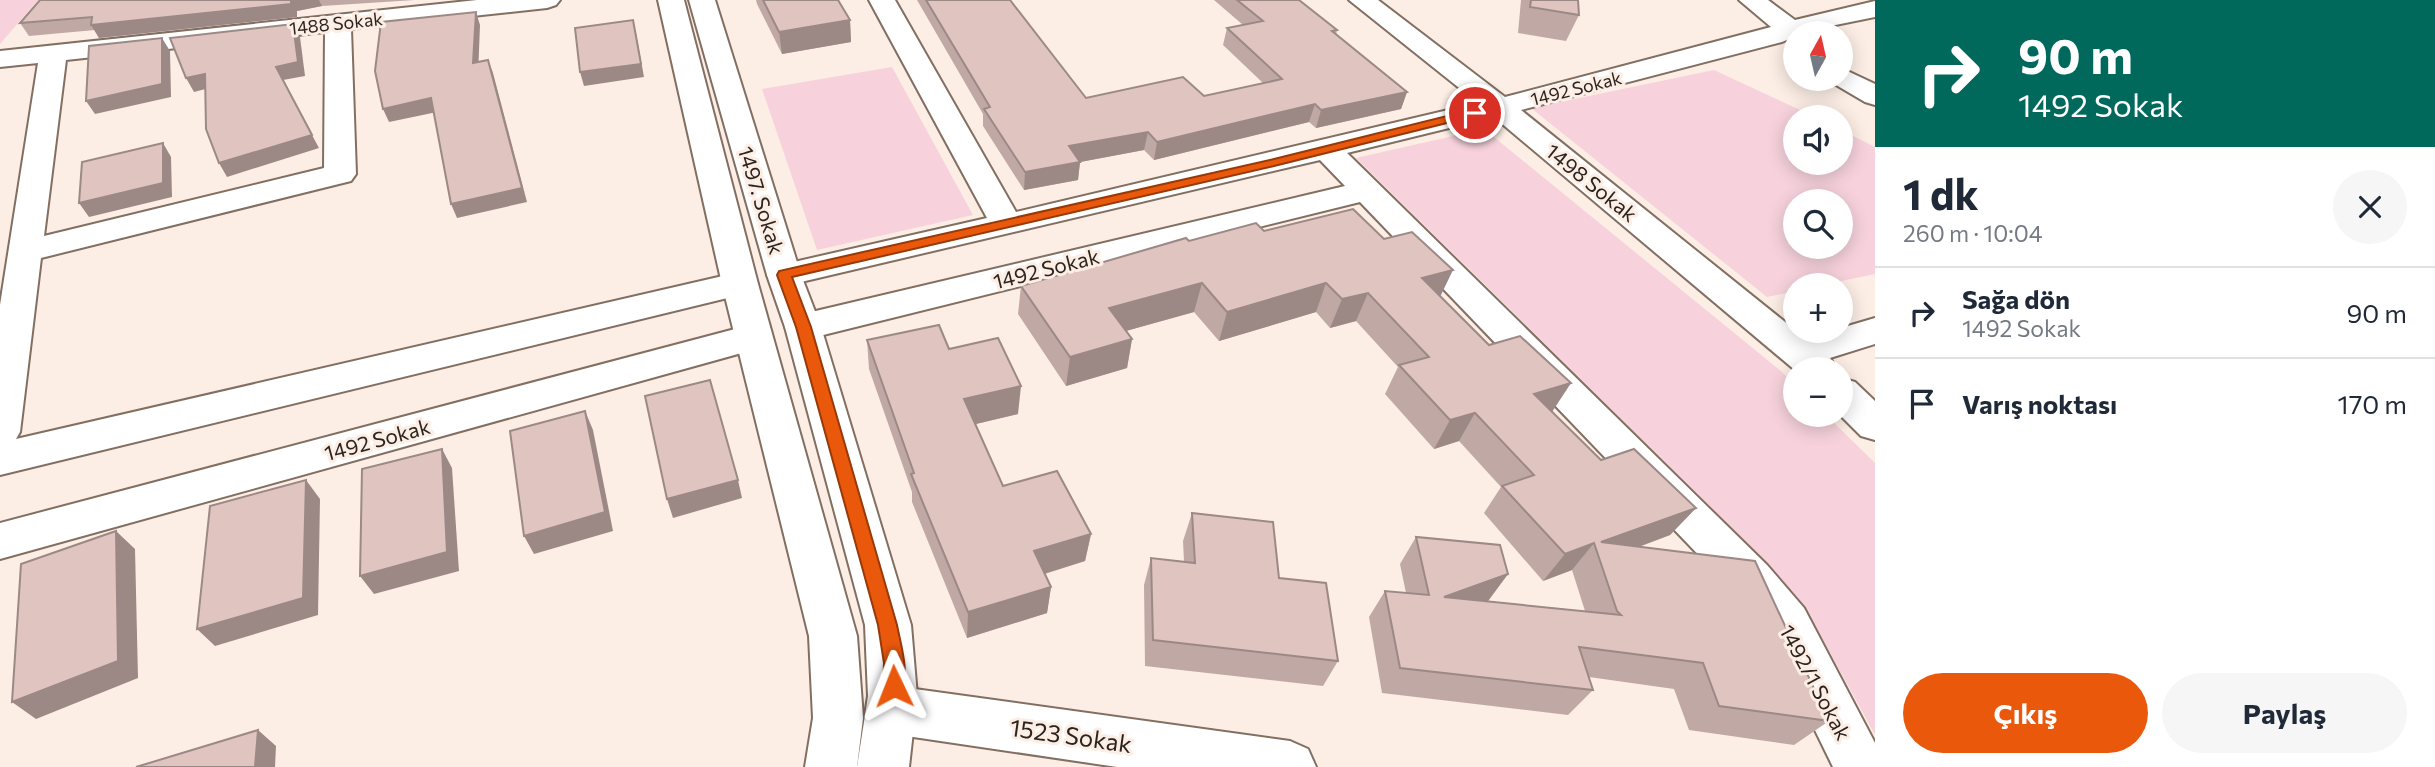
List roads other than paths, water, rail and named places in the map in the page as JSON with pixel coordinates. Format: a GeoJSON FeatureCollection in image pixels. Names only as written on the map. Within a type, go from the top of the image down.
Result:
{"type":"FeatureCollection","features":[{"type":"Feature","properties":{"kind":"street","name":"1488 Sokak"},"geometry":{"type":"LineString","coordinates":[[0,59],[338,23],[422,7],[547,0]]}},
{"type":"Feature","properties":{"kind":"street","name":"1497. Sokak"},"geometry":{"type":"LineString","coordinates":[[671,0],[740,284],[833,636],[838,684],[831,767]]}},
{"type":"Feature","properties":{"kind":"street","name":"1497. Sokak"},"geometry":{"type":"LineString","coordinates":[[702,0],[784,275],[803,327],[888,625],[894,663],[893,710],[883,767]]}},
{"type":"Feature","properties":{"kind":"street"},"geometry":{"type":"LineString","coordinates":[[882,0],[1007,225]]}},
{"type":"Feature","properties":{"kind":"street","name":"1498 Sokak"},"geometry":{"type":"LineString","coordinates":[[1362,0],[1500,107],[1804,357]]}},
{"type":"Feature","properties":{"kind":"street"},"geometry":{"type":"LineString","coordinates":[[1752,0],[1783,35]]}},
{"type":"Feature","properties":{"kind":"street","name":"1492 Sokak"},"geometry":{"type":"LineString","coordinates":[[1838,21],[1875,9]]}},
{"type":"Feature","properties":{"kind":"street"},"geometry":{"type":"LineString","coordinates":[[26,251],[340,174],[338,23]]}},
{"type":"Feature","properties":{"kind":"street","name":"1492 Sokak"},"geometry":{"type":"LineString","coordinates":[[740,284],[1327,150],[1783,39]]}},
{"type":"Feature","properties":{"kind":"street"},"geometry":{"type":"LineString","coordinates":[[0,432],[53,54]]}},
{"type":"Feature","properties":{"kind":"street"},"geometry":{"type":"LineString","coordinates":[[1853,83],[1875,96]]}},
{"type":"Feature","properties":{"kind":"street","name":"1492/1 Sokak"},"geometry":{"type":"LineString","coordinates":[[1327,150],[1370,190],[1751,579],[1787,623],[1860,767]]}},
{"type":"Feature","properties":{"kind":"street","name":"1492 Sokak"},"geometry":{"type":"LineString","coordinates":[[0,541],[754,337],[1370,190]]}},
{"type":"Feature","properties":{"kind":"street"},"geometry":{"type":"LineString","coordinates":[[0,458],[740,284]]}},
{"type":"Feature","properties":{"kind":"street"},"geometry":{"type":"LineString","coordinates":[[1818,357],[1875,331]]}},
{"type":"Feature","properties":{"kind":"street"},"geometry":{"type":"LineString","coordinates":[[1853,404],[1875,425]]}},
{"type":"Feature","properties":{"kind":"street","name":"1523 Sokak"},"geometry":{"type":"LineString","coordinates":[[893,710],[1290,767]]}}]}
